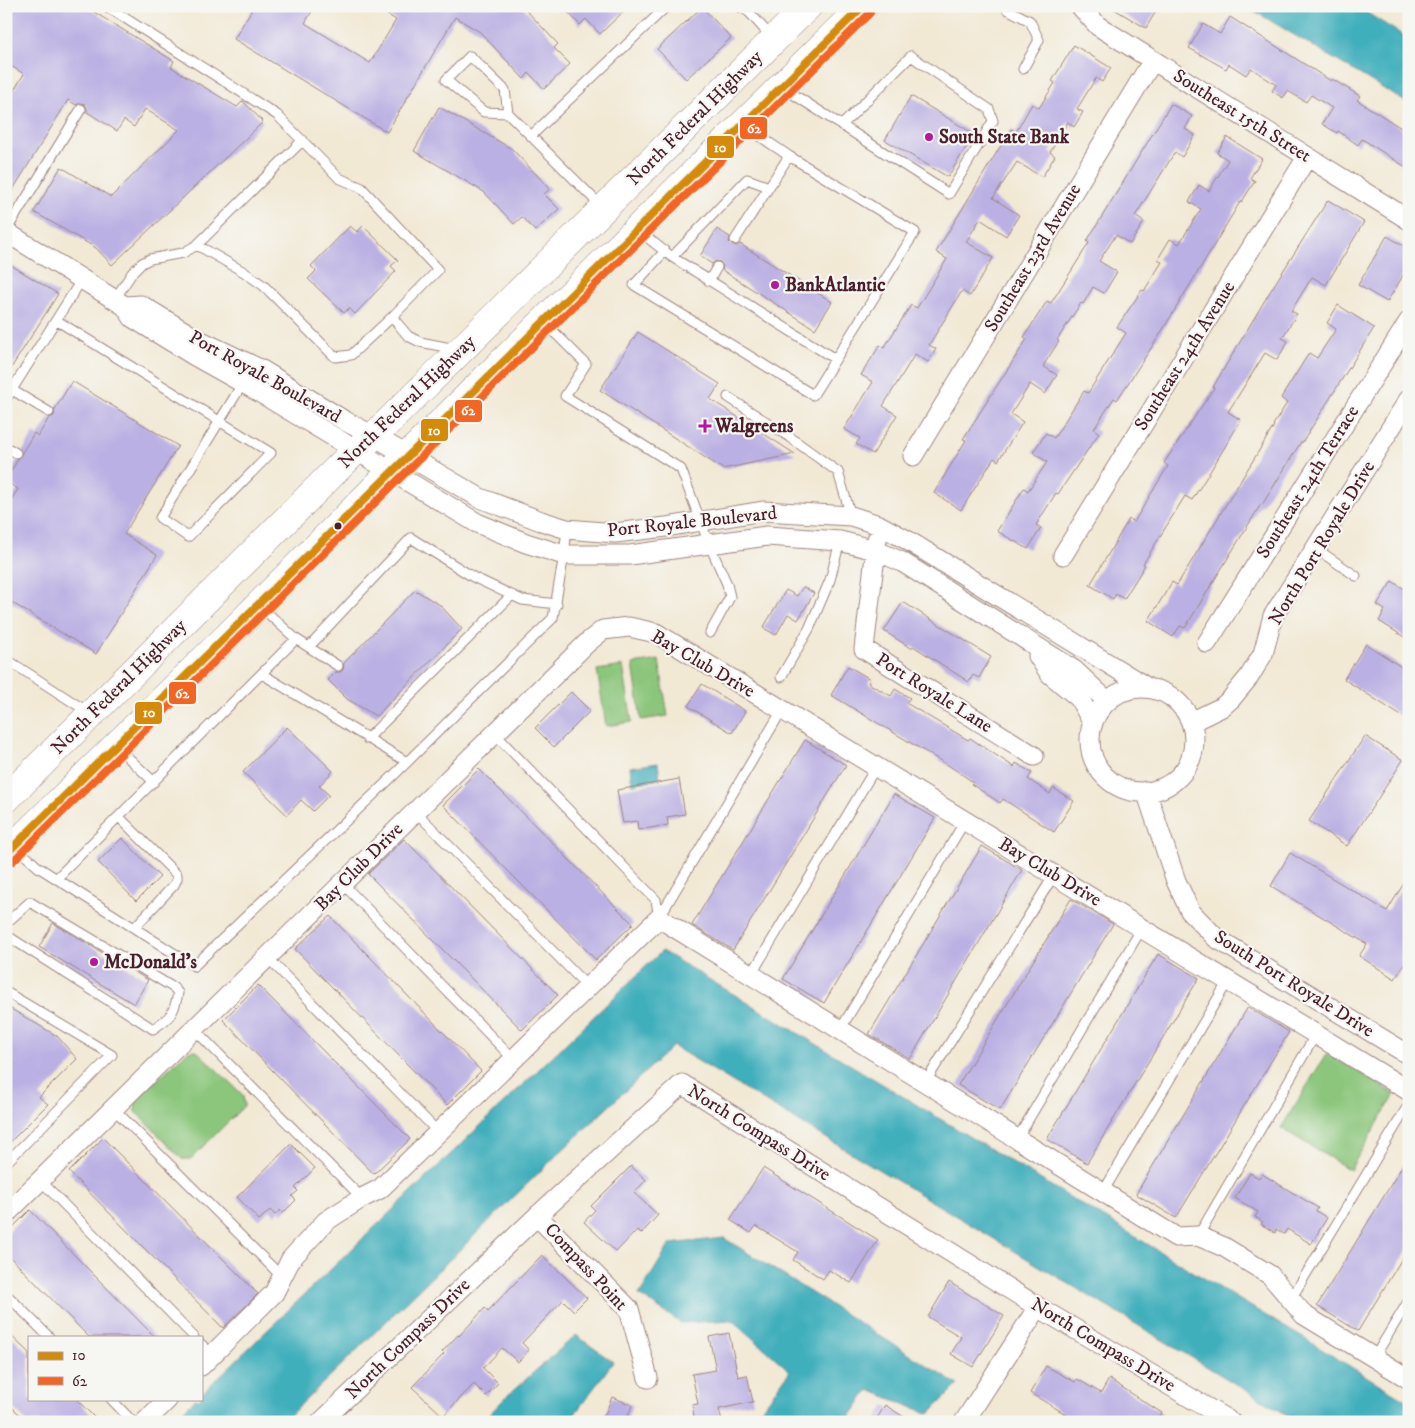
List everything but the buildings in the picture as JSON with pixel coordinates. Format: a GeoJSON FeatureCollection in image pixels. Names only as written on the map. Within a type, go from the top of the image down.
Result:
{"type":"FeatureCollection","features":[{"type":"Feature","properties":{"kind":"main road","name":"North Federal Highway"},"geometry":{"type":"LineString","coordinates":[[11,795],[808,6]]}},
{"type":"Feature","properties":{"kind":"main road","name":"North Federal Highway"},"geometry":{"type":"LineString","coordinates":[[9,844],[116,746],[863,6]]}},
{"type":"Feature","properties":{"kind":"main road"},"geometry":{"type":"LineString","coordinates":[[637,230],[635,217],[636,202],[651,162]]}},
{"type":"Feature","properties":{"kind":"main road"},"geometry":{"type":"LineString","coordinates":[[588,278],[603,243],[605,228],[604,209]]}},
{"type":"Feature","properties":{"kind":"main road"},"geometry":{"type":"LineString","coordinates":[[6,816],[11,795]]}},
{"type":"Feature","properties":{"kind":"street","name":"Southeast 15th Street"},"geometry":{"type":"LineString","coordinates":[[1080,6],[1098,26],[1409,220]]}},
{"type":"Feature","properties":{"kind":"street","name":"Southeast 23rd Avenue"},"geometry":{"type":"LineString","coordinates":[[913,456],[1153,60]]}},
{"type":"Feature","properties":{"kind":"street","name":"Southeast 24th Avenue"},"geometry":{"type":"LineString","coordinates":[[1062,554],[1307,157]]}},
{"type":"Feature","properties":{"kind":"street"},"geometry":{"type":"LineString","coordinates":[[6,232],[120,302],[133,318],[193,355],[243,383],[365,443]]}},
{"type":"Feature","properties":{"kind":"street","name":"Port Royale Boulevard"},"geometry":{"type":"LineString","coordinates":[[120,302],[141,305],[197,340],[262,370],[345,421],[365,443],[400,464],[477,523],[526,543],[564,555],[630,555],[767,536],[840,541],[875,550],[902,562],[1020,638],[1074,670],[1100,712]]}},
{"type":"Feature","properties":{"kind":"street","name":"Southeast 24th Terrace"},"geometry":{"type":"LineString","coordinates":[[1207,644],[1409,321]]}},
{"type":"Feature","properties":{"kind":"street","name":"North Port Royale Drive"},"geometry":{"type":"LineString","coordinates":[[1191,722],[1222,707],[1231,700],[1249,677],[1263,654],[1273,616],[1409,399]]}},
{"type":"Feature","properties":{"kind":"street","name":"Port Royale Boulevard"},"geometry":{"type":"LineString","coordinates":[[400,464],[480,498],[566,529],[615,532],[666,527],[763,511],[851,516],[879,525],[907,540],[1148,688]]}},
{"type":"Feature","properties":{"kind":"street","name":"Port Royale Lane"},"geometry":{"type":"LineString","coordinates":[[879,525],[864,649],[1034,756]]}},
{"type":"Feature","properties":{"kind":"street","name":"Bay Club Drive"},"geometry":{"type":"LineString","coordinates":[[6,1214],[588,642],[603,630],[629,627],[656,633],[1409,1091]]}},
{"type":"Feature","properties":{"kind":"street","name":"Port Royale Boulevard"},"geometry":{"type":"LineString","coordinates":[[1020,638],[1038,656],[1079,684],[1100,712]]}},
{"type":"Feature","properties":{"kind":"street"},"geometry":{"type":"LineString","coordinates":[[1066,665],[1078,644]]}},
{"type":"Feature","properties":{"kind":"street"},"geometry":{"type":"LineString","coordinates":[[1148,688],[1166,694],[1177,701],[1185,710],[1191,722],[1194,746],[1186,768],[1178,777],[1158,789],[1134,790],[1113,782],[1104,774],[1092,754],[1090,743],[1100,712],[1128,690],[1148,688]]}},
{"type":"Feature","properties":{"kind":"street","name":"South Port Royale Drive"},"geometry":{"type":"LineString","coordinates":[[1146,791],[1176,881],[1190,911],[1216,938],[1409,1055]]}},
{"type":"Feature","properties":{"kind":"street"},"geometry":{"type":"LineString","coordinates":[[205,1355],[274,1293],[291,1259],[326,1222],[362,1198],[380,1189],[659,918],[1176,1237],[1198,1236],[1224,1247],[1270,1275],[1304,1315],[1409,1379]]}},
{"type":"Feature","properties":{"kind":"street","name":"North Compass Drive"},"geometry":{"type":"LineString","coordinates":[[321,1422],[538,1216],[682,1084],[1038,1307],[1231,1422]]}},
{"type":"Feature","properties":{"kind":"street","name":"Compass Point"},"geometry":{"type":"LineString","coordinates":[[538,1216],[629,1309],[648,1378]]}},
{"type":"Feature","properties":{"kind":"street"},"geometry":{"type":"LineString","coordinates":[[964,1422],[1038,1307]]}},
{"type":"Feature","properties":{"kind":"street"},"geometry":{"type":"LineString","coordinates":[[145,1422],[167,1400]]}},
{"type":"Feature","properties":{"kind":"lane"},"geometry":{"type":"LineString","coordinates":[[106,6],[277,115],[340,178],[362,188],[438,270],[351,355],[335,357],[264,286],[244,272],[197,245]]}},
{"type":"Feature","properties":{"kind":"lane"},"geometry":{"type":"LineString","coordinates":[[738,6],[749,12],[774,40]]}},
{"type":"Feature","properties":{"kind":"lane"},"geometry":{"type":"LineString","coordinates":[[1009,6],[1007,8],[1030,21],[1039,40],[1023,69]]}},
{"type":"Feature","properties":{"kind":"lane"},"geometry":{"type":"LineString","coordinates":[[531,136],[666,7]]}},
{"type":"Feature","properties":{"kind":"lane"},"geometry":{"type":"LineString","coordinates":[[508,113],[484,112],[446,80],[470,56],[505,90],[508,113],[604,209]]}},
{"type":"Feature","properties":{"kind":"lane"},"geometry":{"type":"LineString","coordinates":[[782,87],[949,194],[993,121],[989,109],[911,56],[842,125]]}},
{"type":"Feature","properties":{"kind":"lane"},"geometry":{"type":"LineString","coordinates":[[6,232],[81,108]]}},
{"type":"Feature","properties":{"kind":"lane"},"geometry":{"type":"LineString","coordinates":[[743,125],[789,156],[915,232],[813,396],[634,285],[747,179],[769,187]]}},
{"type":"Feature","properties":{"kind":"lane"},"geometry":{"type":"LineString","coordinates":[[120,302],[132,273],[142,263],[150,259],[183,253],[197,245],[303,140]]}},
{"type":"Feature","properties":{"kind":"lane"},"geometry":{"type":"LineString","coordinates":[[735,240],[789,156]]}},
{"type":"Feature","properties":{"kind":"lane"},"geometry":{"type":"LineString","coordinates":[[637,230],[668,254],[709,281],[835,359]]}},
{"type":"Feature","properties":{"kind":"lane"},"geometry":{"type":"LineString","coordinates":[[709,281],[717,267]]}},
{"type":"Feature","properties":{"kind":"lane"},"geometry":{"type":"LineString","coordinates":[[6,399],[82,279]]}},
{"type":"Feature","properties":{"kind":"lane"},"geometry":{"type":"LineString","coordinates":[[392,317],[408,336],[420,342],[462,350]]}},
{"type":"Feature","properties":{"kind":"lane"},"geometry":{"type":"LineString","coordinates":[[56,320],[219,421],[272,453],[188,537],[160,518],[219,421],[243,383]]}},
{"type":"Feature","properties":{"kind":"lane"},"geometry":{"type":"LineString","coordinates":[[544,322],[586,364],[565,396],[680,469],[709,544],[727,584],[730,597],[710,633]]}},
{"type":"Feature","properties":{"kind":"lane"},"geometry":{"type":"LineString","coordinates":[[12,390],[49,412]]}},
{"type":"Feature","properties":{"kind":"lane"},"geometry":{"type":"LineString","coordinates":[[728,397],[791,438],[838,472],[851,516]]}},
{"type":"Feature","properties":{"kind":"lane"},"geometry":{"type":"LineString","coordinates":[[6,447],[16,453]]}},
{"type":"Feature","properties":{"kind":"lane"},"geometry":{"type":"LineString","coordinates":[[9,844],[56,879],[194,966],[407,762],[553,618],[557,604],[566,529]]}},
{"type":"Feature","properties":{"kind":"lane"},"geometry":{"type":"LineString","coordinates":[[309,647],[411,538],[473,577],[522,600],[557,604]]}},
{"type":"Feature","properties":{"kind":"lane"},"geometry":{"type":"LineString","coordinates":[[781,677],[809,629],[820,605],[830,580],[840,541]]}},
{"type":"Feature","properties":{"kind":"lane"},"geometry":{"type":"LineString","coordinates":[[1315,548],[1356,576]]}},
{"type":"Feature","properties":{"kind":"lane"},"geometry":{"type":"LineString","coordinates":[[367,739],[512,595]]}},
{"type":"Feature","properties":{"kind":"lane"},"geometry":{"type":"LineString","coordinates":[[259,605],[296,639],[338,666]]}},
{"type":"Feature","properties":{"kind":"lane"},"geometry":{"type":"LineString","coordinates":[[56,879],[296,639]]}},
{"type":"Feature","properties":{"kind":"lane"},"geometry":{"type":"LineString","coordinates":[[6,658],[92,714]]}},
{"type":"Feature","properties":{"kind":"lane"},"geometry":{"type":"LineString","coordinates":[[262,674],[407,762]]}},
{"type":"Feature","properties":{"kind":"lane"},"geometry":{"type":"LineString","coordinates":[[659,918],[782,710]]}},
{"type":"Feature","properties":{"kind":"lane"},"geometry":{"type":"LineString","coordinates":[[495,734],[656,900],[659,918]]}},
{"type":"Feature","properties":{"kind":"lane"},"geometry":{"type":"LineString","coordinates":[[116,746],[154,782]]}},
{"type":"Feature","properties":{"kind":"lane"},"geometry":{"type":"LineString","coordinates":[[751,975],[876,767]]}},
{"type":"Feature","properties":{"kind":"lane"},"geometry":{"type":"LineString","coordinates":[[416,812],[588,988]]}},
{"type":"Feature","properties":{"kind":"lane"},"geometry":{"type":"LineString","coordinates":[[119,817],[177,875],[174,885],[134,928]]}},
{"type":"Feature","properties":{"kind":"lane"},"geometry":{"type":"LineString","coordinates":[[840,1030],[965,821]]}},
{"type":"Feature","properties":{"kind":"lane"},"geometry":{"type":"LineString","coordinates":[[925,1082],[1054,875]]}},
{"type":"Feature","properties":{"kind":"lane"},"geometry":{"type":"LineString","coordinates":[[343,884],[514,1060]]}},
{"type":"Feature","properties":{"kind":"lane"},"geometry":{"type":"LineString","coordinates":[[6,923],[30,902],[174,988],[178,993],[174,1011],[169,1019],[154,1029],[6,935]]}},
{"type":"Feature","properties":{"kind":"lane"},"geometry":{"type":"LineString","coordinates":[[1017,1139],[1142,928]]}},
{"type":"Feature","properties":{"kind":"lane"},"geometry":{"type":"LineString","coordinates":[[268,958],[439,1133]]}},
{"type":"Feature","properties":{"kind":"lane"},"geometry":{"type":"LineString","coordinates":[[1103,1192],[1228,981]]}},
{"type":"Feature","properties":{"kind":"lane"},"geometry":{"type":"LineString","coordinates":[[6,992],[112,1055],[6,1163]]}},
{"type":"Feature","properties":{"kind":"lane"},"geometry":{"type":"LineString","coordinates":[[195,1030],[362,1198]]}},
{"type":"Feature","properties":{"kind":"lane"},"geometry":{"type":"LineString","coordinates":[[1198,1236],[1316,1034]]}},
{"type":"Feature","properties":{"kind":"lane"},"geometry":{"type":"LineString","coordinates":[[1291,1299],[1409,1104]]}},
{"type":"Feature","properties":{"kind":"lane"},"geometry":{"type":"LineString","coordinates":[[114,1109],[282,1277]]}},
{"type":"Feature","properties":{"kind":"lane"},"geometry":{"type":"LineString","coordinates":[[41,1180],[193,1336]]}},
{"type":"Feature","properties":{"kind":"lane"},"geometry":{"type":"LineString","coordinates":[[6,1294],[48,1336]]}},
{"type":"Feature","properties":{"kind":"lane"},"geometry":{"type":"LineString","coordinates":[[1374,1358],[1409,1300]]}},
{"type":"Feature","properties":{"kind":"lane"},"geometry":{"type":"LineString","coordinates":[[112,1400],[134,1422]]}},
{"type":"Feature","properties":{"kind":"green space"},"geometry":{"type":"Polygon","coordinates":[[[659,660],[668,716],[641,720],[633,664],[659,660]]]}},
{"type":"Feature","properties":{"kind":"green space"},"geometry":{"type":"Polygon","coordinates":[[[623,666],[632,722],[606,726],[597,670],[623,666]]]}},
{"type":"Feature","properties":{"kind":"green space"},"geometry":{"type":"Polygon","coordinates":[[[196,1050],[243,1095],[244,1106],[191,1159],[182,1159],[135,1111],[136,1099],[188,1051],[196,1050]]]}},
{"type":"Feature","properties":{"kind":"green space"},"geometry":{"type":"Polygon","coordinates":[[[1327,1053],[1395,1094],[1350,1170],[1281,1128],[1327,1053]]]}},
{"type":"Feature","properties":{"kind":"water"},"geometry":{"type":"Polygon","coordinates":[[[1246,6],[1356,6],[1409,39],[1409,104],[1246,6]]]}},
{"type":"Feature","properties":{"kind":"water"},"geometry":{"type":"Polygon","coordinates":[[[658,763],[660,779],[632,784],[630,767],[658,763]]]}},
{"type":"Feature","properties":{"kind":"water"},"geometry":{"type":"Polygon","coordinates":[[[662,951],[1409,1402],[1409,1422],[1299,1422],[673,1046],[556,1156],[283,1422],[172,1422],[194,1400],[202,1400],[202,1393],[662,951]]]}},
{"type":"Feature","properties":{"kind":"water"},"geometry":{"type":"Polygon","coordinates":[[[724,1238],[958,1385],[929,1414],[869,1390],[846,1422],[752,1422],[790,1371],[732,1320],[681,1323],[639,1295],[670,1244],[724,1238]]]}},
{"type":"Feature","properties":{"kind":"water"},"geometry":{"type":"Polygon","coordinates":[[[576,1335],[613,1362],[569,1422],[482,1422],[507,1396],[576,1335]]]}},
{"type":"Feature","properties":{"kind":"transit line","name":"10"},"geometry":{"type":"LineString","coordinates":[[6,854],[863,6]]}},
{"type":"Feature","properties":{"kind":"transit line","name":"62"},"geometry":{"type":"LineString","coordinates":[[13,861],[870,13]]}},
{"type":"Feature","properties":{"kind":"place","name":"South State Bank"},"geometry":{"type":"Point","coordinates":[929,137]}},
{"type":"Feature","properties":{"kind":"place","name":"BankAtlantic"},"geometry":{"type":"Point","coordinates":[775,285]}},
{"type":"Feature","properties":{"kind":"place","name":"Walgreens"},"geometry":{"type":"Point","coordinates":[705,426]}},
{"type":"Feature","properties":{"kind":"place","name":"McDonald's"},"geometry":{"type":"Point","coordinates":[94,962]}}]}
